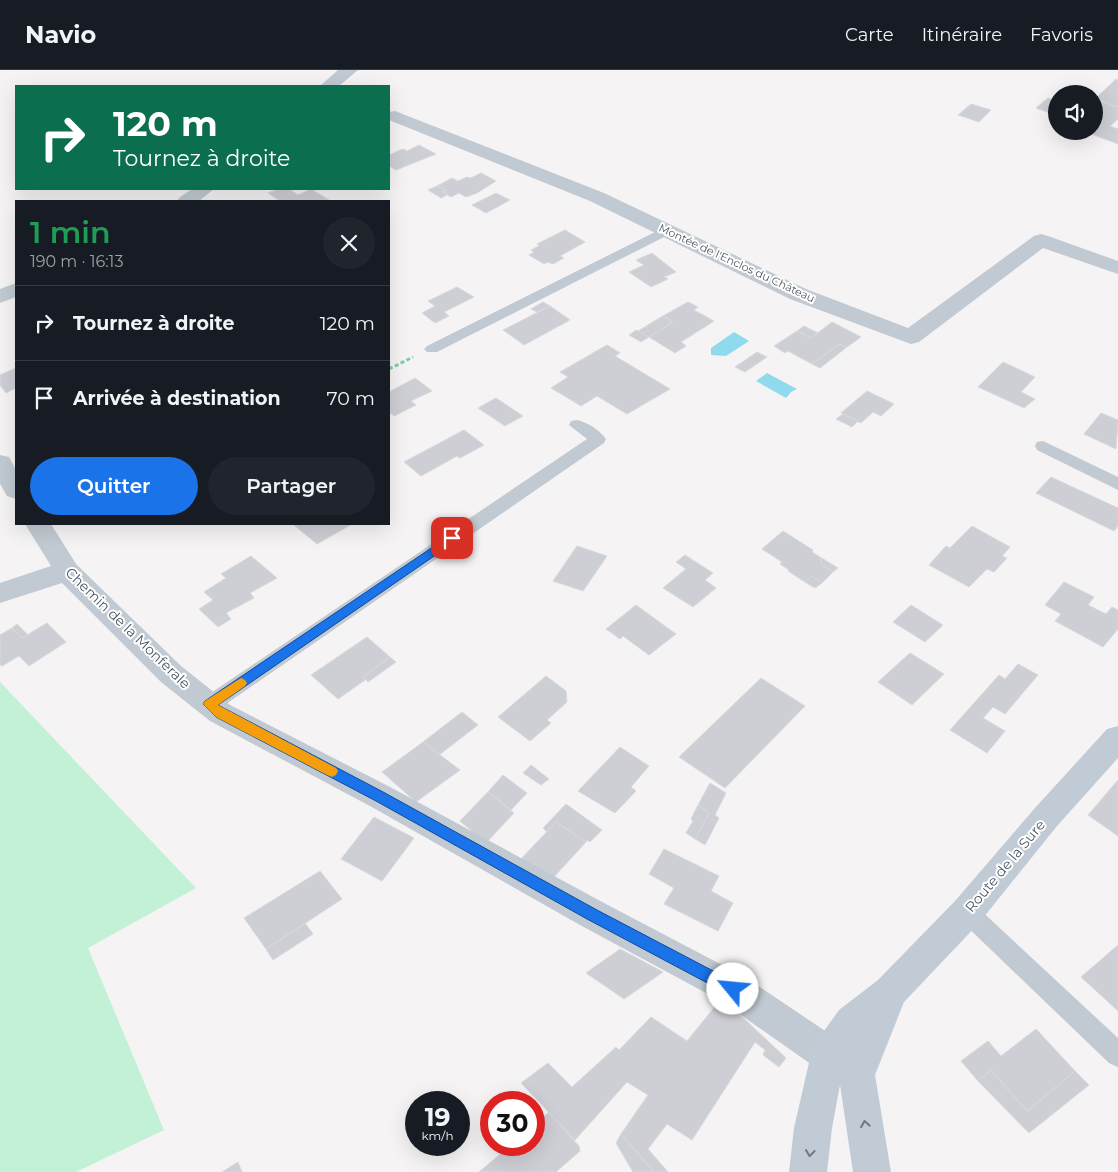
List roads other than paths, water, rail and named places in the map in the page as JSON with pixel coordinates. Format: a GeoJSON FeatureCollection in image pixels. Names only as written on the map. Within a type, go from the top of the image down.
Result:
{"type":"FeatureCollection","features":[{"type":"Feature","properties":{"kind":"main road","name":"Route de la Sure"},"geometry":{"type":"LineString","coordinates":[[808,1172],[813,1128],[829,1054],[851,1022],[890,992],[966,912],[1046,817],[1118,738]]}},
{"type":"Feature","properties":{"kind":"main road","name":"Route de la Sure"},"geometry":{"type":"LineString","coordinates":[[857,1075],[890,992]]}},
{"type":"Feature","properties":{"kind":"main road"},"geometry":{"type":"LineString","coordinates":[[857,1075],[872,1172]]}},
{"type":"Feature","properties":{"kind":"street"},"geometry":{"type":"LineString","coordinates":[[329,85],[348,70]]}},
{"type":"Feature","properties":{"kind":"street","name":"Montée de l'Enclos du Château"},"geometry":{"type":"LineString","coordinates":[[395,116],[550,176],[798,294],[911,337],[1041,240],[1118,268]]}},
{"type":"Feature","properties":{"kind":"street"},"geometry":{"type":"LineString","coordinates":[[188,200],[203,190]]}},
{"type":"Feature","properties":{"kind":"street"},"geometry":{"type":"LineString","coordinates":[[0,296],[15,289]]}},
{"type":"Feature","properties":{"kind":"street"},"geometry":{"type":"LineString","coordinates":[[0,463],[15,488]]}},
{"type":"Feature","properties":{"kind":"street","name":"Chemin de la Monferale"},"geometry":{"type":"LineString","coordinates":[[43,525],[67,570],[171,674],[220,713],[381,797],[592,914],[733,989],[857,1075]]}},
{"type":"Feature","properties":{"kind":"street"},"geometry":{"type":"LineString","coordinates":[[0,593],[67,570]]}},
{"type":"Feature","properties":{"kind":"lane"},"geometry":{"type":"LineString","coordinates":[[432,348],[666,230]]}},
{"type":"Feature","properties":{"kind":"lane"},"geometry":{"type":"LineString","coordinates":[[209,704],[598,438],[577,425]]}},
{"type":"Feature","properties":{"kind":"lane"},"geometry":{"type":"LineString","coordinates":[[1043,446],[1118,484]]}},
{"type":"Feature","properties":{"kind":"lane"},"geometry":{"type":"LineString","coordinates":[[966,912],[1118,1055]]}},
{"type":"Feature","properties":{"kind":"water"},"geometry":{"type":"Polygon","coordinates":[[[734,332],[749,341],[726,356],[711,355],[711,348],[734,332]]]}},
{"type":"Feature","properties":{"kind":"water"},"geometry":{"type":"Polygon","coordinates":[[[767,373],[797,389],[786,398],[756,381],[767,373]]]}}]}
